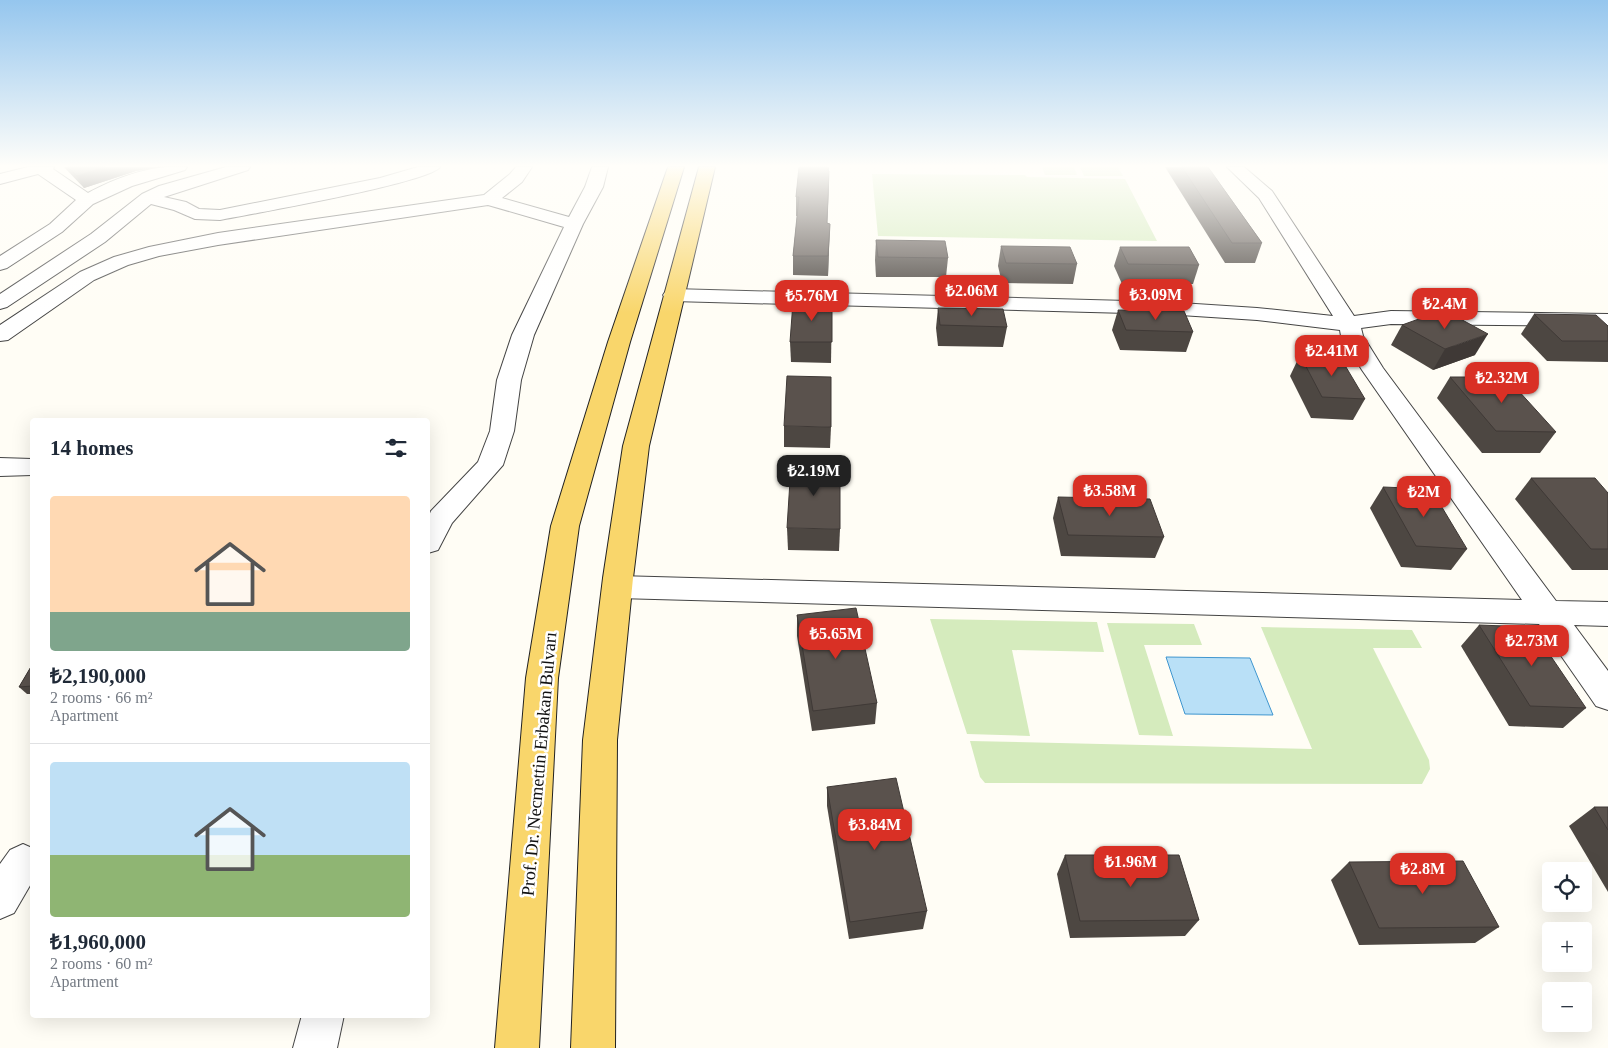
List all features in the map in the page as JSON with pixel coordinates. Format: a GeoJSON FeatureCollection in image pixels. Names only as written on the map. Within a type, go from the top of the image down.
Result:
{"type":"FeatureCollection","features":[{"type":"Feature","properties":{"kind":"main road","name":"Prof. Dr. Necmettin Erbakan Bulvarı"},"geometry":{"type":"LineString","coordinates":[[517,1048],[542,678],[565,526],[619,342],[660,216]]}},
{"type":"Feature","properties":{"kind":"main road"},"geometry":{"type":"LineString","coordinates":[[593,1048],[600,740],[618,587],[636,446],[695,216]]}},
{"type":"Feature","properties":{"kind":"street"},"geometry":{"type":"LineString","coordinates":[[0,264],[56,228],[69,216]]}},
{"type":"Feature","properties":{"kind":"street"},"geometry":{"type":"LineString","coordinates":[[0,303],[98,238],[126,216]]}},
{"type":"Feature","properties":{"kind":"street"},"geometry":{"type":"LineString","coordinates":[[0,335],[87,276],[121,261],[147,253],[227,238],[379,216]]}},
{"type":"Feature","properties":{"kind":"street"},"geometry":{"type":"LineString","coordinates":[[545,216],[574,224]]}},
{"type":"Feature","properties":{"kind":"street"},"geometry":{"type":"LineString","coordinates":[[430,540],[441,518],[439,503],[490,465],[502,432],[509,380],[524,335],[578,216]]}},
{"type":"Feature","properties":{"kind":"street"},"geometry":{"type":"LineString","coordinates":[[1279,216],[1349,324],[1352,336],[1373,370],[1608,696]]}},
{"type":"Feature","properties":{"kind":"street"},"geometry":{"type":"LineString","coordinates":[[673,295],[884,303],[1138,306],[1290,315],[1349,324],[1358,320],[1408,318],[1608,320]]}},
{"type":"Feature","properties":{"kind":"street"},"geometry":{"type":"LineString","coordinates":[[0,467],[30,467]]}},
{"type":"Feature","properties":{"kind":"street"},"geometry":{"type":"LineString","coordinates":[[618,587],[1608,614]]}},
{"type":"Feature","properties":{"kind":"street"},"geometry":{"type":"LineString","coordinates":[[0,862],[23,862],[0,899]]}},
{"type":"Feature","properties":{"kind":"street"},"geometry":{"type":"LineString","coordinates":[[316,1048],[322,1018]]}},
{"type":"Feature","properties":{"kind":"green space"},"geometry":{"type":"Polygon","coordinates":[[[876,216],[1144,216],[1157,241],[878,236],[876,216]]]}},
{"type":"Feature","properties":{"kind":"green space"},"geometry":{"type":"Polygon","coordinates":[[[930,619],[1097,622],[1104,652],[1012,650],[1030,736],[967,734],[930,619]]]}},
{"type":"Feature","properties":{"kind":"green space"},"geometry":{"type":"Polygon","coordinates":[[[1107,623],[1194,624],[1202,645],[1144,645],[1173,736],[1139,735],[1107,623]]]}},
{"type":"Feature","properties":{"kind":"green space"},"geometry":{"type":"Polygon","coordinates":[[[1261,627],[1412,630],[1422,648],[1373,648],[1429,760],[1430,769],[1422,784],[985,783],[980,777],[970,741],[1312,749],[1261,627]]]}},
{"type":"Feature","properties":{"kind":"water"},"geometry":{"type":"Polygon","coordinates":[[[1166,657],[1250,658],[1273,715],[1185,714],[1166,657]]]}},
{"type":"Feature","properties":{"kind":"building"},"geometry":{"type":"Polygon","coordinates":[[[797,216],[827,216],[827,223],[830,224],[828,256],[793,256],[797,216]]]}},
{"type":"Feature","properties":{"kind":"building"},"geometry":{"type":"Polygon","coordinates":[[[1214,216],[1243,216],[1262,243],[1232,243],[1214,216]]]}},
{"type":"Feature","properties":{"kind":"building"},"geometry":{"type":"Polygon","coordinates":[[[876,240],[945,241],[948,258],[878,257],[876,240]]]}},
{"type":"Feature","properties":{"kind":"building"},"geometry":{"type":"Polygon","coordinates":[[[1001,246],[1070,247],[1077,264],[1006,263],[1001,246]]]}},
{"type":"Feature","properties":{"kind":"building"},"geometry":{"type":"Polygon","coordinates":[[[1120,247],[1189,247],[1199,265],[1128,264],[1120,247]]]}},
{"type":"Feature","properties":{"kind":"building"},"geometry":{"type":"Polygon","coordinates":[[[793,302],[832,302],[832,342],[790,342],[793,302]]]}},
{"type":"Feature","properties":{"kind":"building"},"geometry":{"type":"Polygon","coordinates":[[[938,308],[1003,309],[1007,327],[940,325],[938,308]]]}},
{"type":"Feature","properties":{"kind":"building"},"geometry":{"type":"Polygon","coordinates":[[[1118,310],[1184,311],[1193,332],[1126,330],[1118,310]]]}},
{"type":"Feature","properties":{"kind":"building"},"geometry":{"type":"Polygon","coordinates":[[[1444,310],[1488,334],[1445,349],[1402,325],[1444,310]]]}},
{"type":"Feature","properties":{"kind":"building"},"geometry":{"type":"Polygon","coordinates":[[[1534,314],[1596,315],[1608,326],[1608,341],[1562,341],[1534,314]]]}},
{"type":"Feature","properties":{"kind":"building"},"geometry":{"type":"Polygon","coordinates":[[[1300,355],[1340,357],[1365,399],[1322,397],[1300,355]]]}},
{"type":"Feature","properties":{"kind":"building"},"geometry":{"type":"Polygon","coordinates":[[[787,376],[831,377],[831,427],[784,426],[787,376]]]}},
{"type":"Feature","properties":{"kind":"building"},"geometry":{"type":"Polygon","coordinates":[[[1450,377],[1506,377],[1556,432],[1496,431],[1450,377]]]}},
{"type":"Feature","properties":{"kind":"building"},"geometry":{"type":"Polygon","coordinates":[[[791,465],[840,466],[840,529],[787,528],[791,465]]]}},
{"type":"Feature","properties":{"kind":"building"},"geometry":{"type":"Polygon","coordinates":[[[1531,478],[1595,478],[1608,493],[1608,549],[1591,549],[1531,478]]]}},
{"type":"Feature","properties":{"kind":"building"},"geometry":{"type":"Polygon","coordinates":[[[1383,487],[1431,489],[1467,549],[1416,546],[1383,487]]]}},
{"type":"Feature","properties":{"kind":"building"},"geometry":{"type":"Polygon","coordinates":[[[1058,497],[1150,499],[1164,537],[1068,535],[1058,497]]]}},
{"type":"Feature","properties":{"kind":"building"},"geometry":{"type":"Polygon","coordinates":[[[856,608],[877,703],[813,711],[797,615],[856,608]]]}},
{"type":"Feature","properties":{"kind":"building"},"geometry":{"type":"Polygon","coordinates":[[[1479,625],[1531,627],[1586,708],[1530,706],[1479,625]]]}},
{"type":"Feature","properties":{"kind":"building"},"geometry":{"type":"Polygon","coordinates":[[[30,668],[30,686],[19,687],[30,668]]]}},
{"type":"Feature","properties":{"kind":"building"},"geometry":{"type":"Polygon","coordinates":[[[896,778],[927,911],[850,922],[827,787],[896,778]]]}},
{"type":"Feature","properties":{"kind":"building"},"geometry":{"type":"Polygon","coordinates":[[[1594,807],[1608,807],[1608,830],[1594,807]]]}},
{"type":"Feature","properties":{"kind":"building"},"geometry":{"type":"Polygon","coordinates":[[[1065,855],[1179,855],[1199,920],[1080,921],[1065,855]]]}},
{"type":"Feature","properties":{"kind":"building"},"geometry":{"type":"Polygon","coordinates":[[[1463,861],[1499,927],[1379,928],[1349,862],[1463,861]]]}}]}
